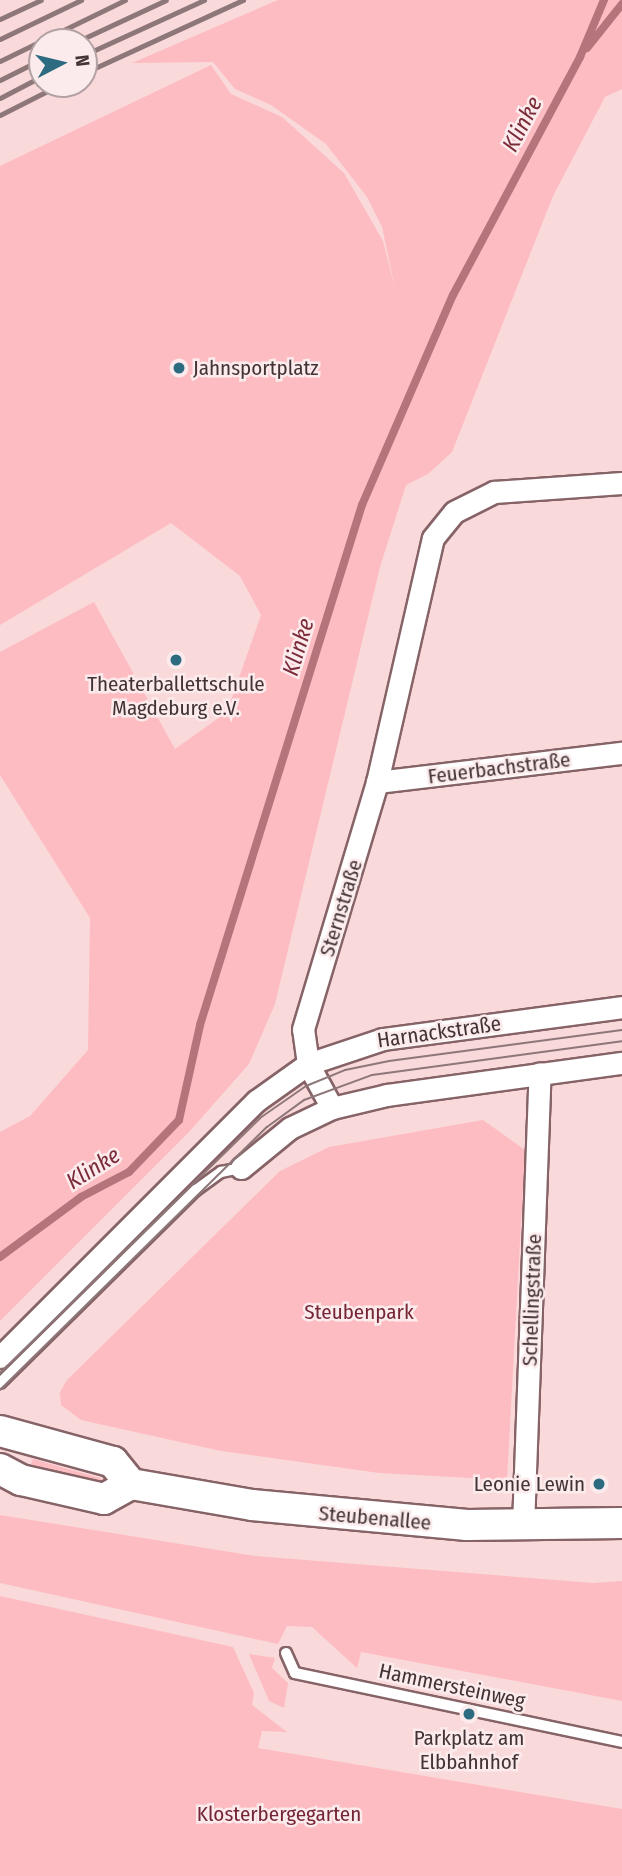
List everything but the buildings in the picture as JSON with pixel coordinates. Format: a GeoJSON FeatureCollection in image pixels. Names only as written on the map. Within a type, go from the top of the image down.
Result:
{"type":"FeatureCollection","features":[{"type":"Feature","properties":{"kind":"main road"},"geometry":{"type":"LineString","coordinates":[[0,1431],[113,1462],[131,1484],[104,1499],[22,1480],[0,1469]]}},
{"type":"Feature","properties":{"kind":"main road","name":"Steubenallee"},"geometry":{"type":"LineString","coordinates":[[131,1484],[252,1505],[366,1518],[523,1526],[622,1523]]}},
{"type":"Feature","properties":{"kind":"street","name":"Sternstraße"},"geometry":{"type":"LineString","coordinates":[[308,1064],[303,1029],[377,782],[423,570],[442,524],[466,504],[494,492],[622,483]]}},
{"type":"Feature","properties":{"kind":"street","name":"Feuerbachstraße"},"geometry":{"type":"LineString","coordinates":[[377,782],[622,754]]}},
{"type":"Feature","properties":{"kind":"street","name":"Harnackstraße"},"geometry":{"type":"LineString","coordinates":[[308,1064],[383,1039],[622,1007]]}},
{"type":"Feature","properties":{"kind":"street"},"geometry":{"type":"LineString","coordinates":[[241,1168],[290,1128],[332,1108],[387,1094],[622,1063]]}},
{"type":"Feature","properties":{"kind":"street"},"geometry":{"type":"LineString","coordinates":[[0,1357],[256,1101],[308,1064],[332,1108]]}},
{"type":"Feature","properties":{"kind":"street","name":"Schellingstraße"},"geometry":{"type":"LineString","coordinates":[[523,1526],[540,1073]]}},
{"type":"Feature","properties":{"kind":"lane"},"geometry":{"type":"LineString","coordinates":[[0,1383],[196,1191],[221,1172],[241,1168]]}},
{"type":"Feature","properties":{"kind":"lane","name":"Hammersteinweg"},"geometry":{"type":"LineString","coordinates":[[286,1653],[295,1673],[622,1742]]}},
{"type":"Feature","properties":{"kind":"green space"},"geometry":{"type":"Polygon","coordinates":[[[278,0],[622,0],[622,89],[605,97],[553,196],[452,452],[428,474],[406,485],[380,567],[275,1004],[249,1064],[189,1132],[0,1321],[0,1132],[30,1116],[88,1050],[90,918],[0,775],[0,652],[94,602],[175,749],[227,712],[261,615],[240,576],[171,523],[0,625],[0,166],[211,65],[231,94],[282,117],[344,173],[383,241],[395,288],[382,227],[367,197],[326,144],[271,105],[235,89],[213,62],[132,63],[278,0]]]}},
{"type":"Feature","properties":{"kind":"green space","name":"Steubenpark"},"geometry":{"type":"Polygon","coordinates":[[[483,1120],[525,1150],[507,1480],[379,1473],[221,1451],[81,1420],[61,1405],[60,1392],[67,1380],[280,1171],[329,1147],[483,1120]]]}},
{"type":"Feature","properties":{"kind":"green space"},"geometry":{"type":"Polygon","coordinates":[[[33,1459],[100,1478],[103,1481],[30,1466],[33,1459]]]}},
{"type":"Feature","properties":{"kind":"green space"},"geometry":{"type":"Polygon","coordinates":[[[0,1515],[255,1556],[593,1583],[622,1581],[622,1701],[361,1652],[357,1668],[312,1627],[287,1626],[278,1644],[0,1583],[0,1515]]]}},
{"type":"Feature","properties":{"kind":"green space","name":"Klosterbergegarten"},"geometry":{"type":"Polygon","coordinates":[[[0,1596],[233,1647],[254,1693],[252,1705],[287,1732],[262,1731],[258,1748],[622,1809],[622,1876],[0,1876],[0,1596]]]}},
{"type":"Feature","properties":{"kind":"green space"},"geometry":{"type":"Polygon","coordinates":[[[249,1654],[275,1658],[272,1668],[288,1683],[284,1708],[269,1701],[249,1654]]]}},
{"type":"Feature","properties":{"kind":"waterway","name":"Klinke"},"geometry":{"type":"LineString","coordinates":[[0,1257],[81,1197],[129,1172],[179,1120],[200,1025],[362,505],[453,295],[580,57],[604,0]]}},
{"type":"Feature","properties":{"kind":"waterway"},"geometry":{"type":"LineString","coordinates":[[587,48],[622,4]]}},
{"type":"Feature","properties":{"kind":"tram line"},"geometry":{"type":"LineString","coordinates":[[0,1373],[260,1118],[306,1086],[345,1070],[389,1061],[622,1030]]}},
{"type":"Feature","properties":{"kind":"tram line"},"geometry":{"type":"LineString","coordinates":[[0,1390],[267,1127],[304,1100],[372,1075],[622,1041]]}},
{"type":"Feature","properties":{"kind":"railway"},"geometry":{"type":"LineString","coordinates":[[0,19],[41,0]]}},
{"type":"Feature","properties":{"kind":"railway"},"geometry":{"type":"LineString","coordinates":[[0,39],[81,0]]}},
{"type":"Feature","properties":{"kind":"railway"},"geometry":{"type":"LineString","coordinates":[[0,61],[125,0]]}},
{"type":"Feature","properties":{"kind":"railway"},"geometry":{"type":"LineString","coordinates":[[98,32],[166,0]]}},
{"type":"Feature","properties":{"kind":"railway"},"geometry":{"type":"LineString","coordinates":[[98,49],[204,0]]}},
{"type":"Feature","properties":{"kind":"railway"},"geometry":{"type":"LineString","coordinates":[[98,67],[243,0]]}},
{"type":"Feature","properties":{"kind":"railway"},"geometry":{"type":"LineString","coordinates":[[0,80],[28,66]]}},
{"type":"Feature","properties":{"kind":"railway"},"geometry":{"type":"LineString","coordinates":[[0,98],[28,83]]}},
{"type":"Feature","properties":{"kind":"railway"},"geometry":{"type":"LineString","coordinates":[[0,115],[33,98]]}},
{"type":"Feature","properties":{"kind":"place","name":"Jahnsportplatz"},"geometry":{"type":"Point","coordinates":[179,368]}},
{"type":"Feature","properties":{"kind":"place","name":"Theaterballettschule Magdeburg e.V."},"geometry":{"type":"Point","coordinates":[176,660]}},
{"type":"Feature","properties":{"kind":"place","name":"Leonie Lewin"},"geometry":{"type":"Point","coordinates":[599,1484]}},
{"type":"Feature","properties":{"kind":"place","name":"Parkplatz am Elbbahnhof"},"geometry":{"type":"Point","coordinates":[469,1714]}}]}
